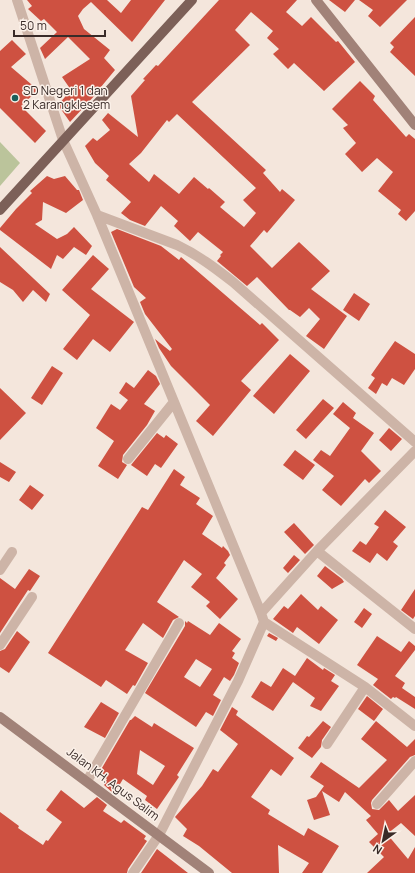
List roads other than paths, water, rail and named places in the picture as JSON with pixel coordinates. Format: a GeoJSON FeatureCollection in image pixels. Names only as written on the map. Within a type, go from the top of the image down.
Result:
{"type":"FeatureCollection","features":[{"type":"Feature","properties":{"kind":"main road"},"geometry":{"type":"LineString","coordinates":[[0,210],[192,0]]}},
{"type":"Feature","properties":{"kind":"main road"},"geometry":{"type":"LineString","coordinates":[[316,0],[415,125]]}},
{"type":"Feature","properties":{"kind":"main road","name":"Jalan KH. Agus Salim"},"geometry":{"type":"LineString","coordinates":[[0,717],[209,873]]}},
{"type":"Feature","properties":{"kind":"street"},"geometry":{"type":"LineString","coordinates":[[18,0],[64,140],[97,215],[263,617],[365,687],[415,726]]}},
{"type":"Feature","properties":{"kind":"street"},"geometry":{"type":"LineString","coordinates":[[97,215],[178,245],[210,264],[233,282],[415,442]]}},
{"type":"Feature","properties":{"kind":"street"},"geometry":{"type":"LineString","coordinates":[[128,459],[174,402]]}},
{"type":"Feature","properties":{"kind":"street"},"geometry":{"type":"LineString","coordinates":[[133,873],[159,835],[238,681],[263,617],[317,551],[415,451]]}},
{"type":"Feature","properties":{"kind":"street"},"geometry":{"type":"LineString","coordinates":[[317,551],[415,629]]}},
{"type":"Feature","properties":{"kind":"street"},"geometry":{"type":"LineString","coordinates":[[0,570],[12,552]]}},
{"type":"Feature","properties":{"kind":"street"},"geometry":{"type":"LineString","coordinates":[[0,645],[32,597]]}},
{"type":"Feature","properties":{"kind":"street"},"geometry":{"type":"LineString","coordinates":[[87,781],[179,623]]}},
{"type":"Feature","properties":{"kind":"street"},"geometry":{"type":"LineString","coordinates":[[327,744],[365,687]]}},
{"type":"Feature","properties":{"kind":"street"},"geometry":{"type":"LineString","coordinates":[[377,804],[415,761]]}},
{"type":"Feature","properties":{"kind":"place","name":"SD Negeri 1 dan 2 Karangklesem"},"geometry":{"type":"Point","coordinates":[15,98]}}]}
